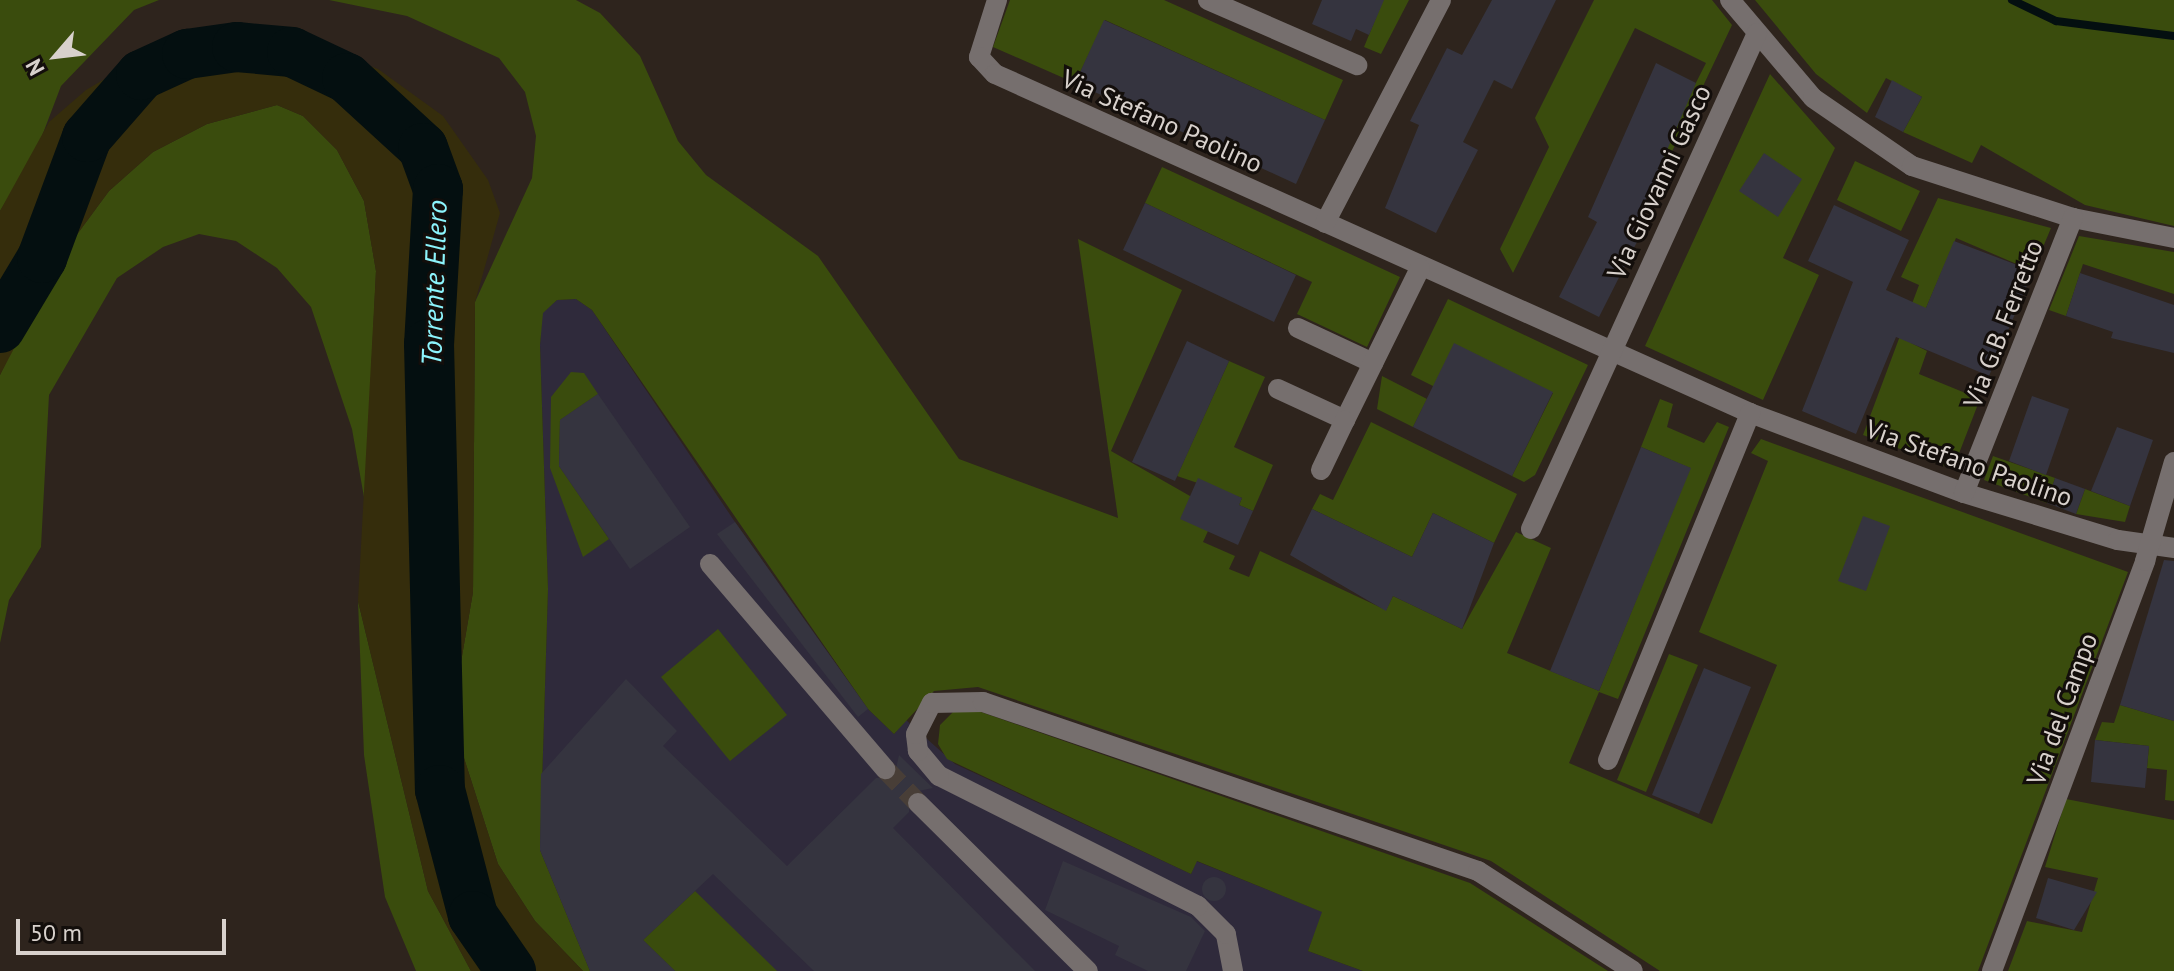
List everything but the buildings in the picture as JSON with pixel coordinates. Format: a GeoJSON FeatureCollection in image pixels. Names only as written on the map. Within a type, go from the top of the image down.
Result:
{"type":"FeatureCollection","features":[{"type":"Feature","properties":{"kind":"street","name":"Via Stefano Paolino"},"geometry":{"type":"LineString","coordinates":[[997,0],[981,62],[1420,268],[1609,354],[1750,413],[1964,493],[2118,540],[2151,541],[2174,548]]}},
{"type":"Feature","properties":{"kind":"street"},"geometry":{"type":"LineString","coordinates":[[1208,0],[1357,65]]}},
{"type":"Feature","properties":{"kind":"street"},"geometry":{"type":"LineString","coordinates":[[1325,223],[1441,0]]}},
{"type":"Feature","properties":{"kind":"street"},"geometry":{"type":"LineString","coordinates":[[1730,0],[1813,98],[1883,149],[1935,176],[2073,218],[2174,238]]}},
{"type":"Feature","properties":{"kind":"street","name":"Via Giovanni Gasco"},"geometry":{"type":"LineString","coordinates":[[1609,354],[1757,33]]}},
{"type":"Feature","properties":{"kind":"street","name":"Via G.B. Ferretto"},"geometry":{"type":"LineString","coordinates":[[1964,493],[2073,218]]}},
{"type":"Feature","properties":{"kind":"street"},"geometry":{"type":"LineString","coordinates":[[1321,470],[1420,268]]}},
{"type":"Feature","properties":{"kind":"street"},"geometry":{"type":"LineString","coordinates":[[1298,328],[1373,363]]}},
{"type":"Feature","properties":{"kind":"street"},"geometry":{"type":"LineString","coordinates":[[1531,529],[1609,354]]}},
{"type":"Feature","properties":{"kind":"street"},"geometry":{"type":"LineString","coordinates":[[1278,389],[1345,420]]}},
{"type":"Feature","properties":{"kind":"street"},"geometry":{"type":"LineString","coordinates":[[1608,760],[1750,413]]}},
{"type":"Feature","properties":{"kind":"street","name":"Via del Campo"},"geometry":{"type":"LineString","coordinates":[[1992,971],[2151,541],[2174,462]]}},
{"type":"Feature","properties":{"kind":"street"},"geometry":{"type":"LineString","coordinates":[[710,564],[885,769]]}},
{"type":"Feature","properties":{"kind":"street"},"geometry":{"type":"LineString","coordinates":[[1233,971],[1226,934],[1198,906],[939,776],[918,751],[916,734],[932,703],[983,702],[1478,871],[1633,971]]}},
{"type":"Feature","properties":{"kind":"street"},"geometry":{"type":"LineString","coordinates":[[918,803],[1088,971]]}},
{"type":"Feature","properties":{"kind":"shaded area"},"geometry":{"type":"Polygon","coordinates":[[[576,299],[592,310],[735,522],[868,709],[894,734],[906,720],[955,764],[1191,874],[1196,861],[1323,912],[1308,951],[1363,971],[590,971],[540,850],[548,589],[540,345],[542,313],[557,300],[576,299]]]}},
{"type":"Feature","properties":{"kind":"green space"},"geometry":{"type":"Polygon","coordinates":[[[0,0],[159,0],[134,10],[61,86],[34,157],[0,211],[0,0]]]}},
{"type":"Feature","properties":{"kind":"green space"},"geometry":{"type":"Polygon","coordinates":[[[329,0],[576,0],[600,13],[640,56],[678,141],[706,175],[818,256],[959,459],[1118,518],[1078,239],[1182,290],[1111,451],[1190,496],[1208,531],[1203,542],[1235,556],[1229,569],[1249,577],[1260,551],[1386,610],[1393,596],[1462,629],[1516,532],[1551,548],[1507,653],[1599,691],[1690,468],[1641,447],[1660,399],[1673,404],[1667,427],[1704,443],[1717,422],[1729,427],[1618,699],[1599,692],[1569,763],[1712,824],[1777,665],[1699,632],[1768,461],[1751,453],[1761,439],[2128,572],[1978,971],[1660,971],[1491,861],[978,687],[934,691],[894,734],[868,709],[592,310],[576,299],[557,300],[543,313],[540,345],[548,589],[540,850],[590,971],[583,971],[535,921],[498,864],[463,755],[461,662],[473,592],[475,302],[532,178],[536,136],[525,92],[499,58],[407,16],[329,0]]]}},
{"type":"Feature","properties":{"kind":"green space"},"geometry":{"type":"Polygon","coordinates":[[[1010,0],[1164,0],[1343,80],[1325,120],[1105,20],[1075,83],[993,47],[1010,0]]]}},
{"type":"Feature","properties":{"kind":"green space"},"geometry":{"type":"Polygon","coordinates":[[[1376,0],[1409,0],[1381,54],[1364,47],[1382,3],[1376,0]]]}},
{"type":"Feature","properties":{"kind":"green space"},"geometry":{"type":"Polygon","coordinates":[[[1594,0],[1712,0],[1732,25],[1667,162],[1658,157],[1706,63],[1635,28],[1513,273],[1500,249],[1549,147],[1535,118],[1594,0]]]}},
{"type":"Feature","properties":{"kind":"green space"},"geometry":{"type":"Polygon","coordinates":[[[1755,0],[2174,0],[2174,226],[2085,205],[1981,145],[1972,163],[1903,132],[1922,97],[1886,78],[1867,113],[1816,74],[1755,0]]]}},
{"type":"Feature","properties":{"kind":"green space"},"geometry":{"type":"Polygon","coordinates":[[[1770,74],[1835,148],[1783,258],[1819,275],[1763,400],[1645,346],[1770,74]]]}},
{"type":"Feature","properties":{"kind":"green space"},"geometry":{"type":"Polygon","coordinates":[[[277,105],[303,116],[337,150],[364,201],[376,271],[365,503],[352,429],[311,307],[277,268],[236,241],[199,234],[163,247],[117,278],[49,395],[41,547],[9,600],[0,643],[0,375],[22,329],[67,248],[109,191],[153,152],[207,124],[277,105]]]}},
{"type":"Feature","properties":{"kind":"green space"},"geometry":{"type":"Polygon","coordinates":[[[1855,161],[1920,191],[1901,231],[1837,200],[1855,161]]]}},
{"type":"Feature","properties":{"kind":"green space"},"geometry":{"type":"Polygon","coordinates":[[[1162,167],[1400,277],[1367,347],[1297,314],[1312,282],[1145,203],[1162,167]]]}},
{"type":"Feature","properties":{"kind":"green space"},"geometry":{"type":"Polygon","coordinates":[[[1938,198],[2051,228],[2033,271],[1956,238],[1911,343],[1927,351],[1919,374],[1980,399],[1953,469],[1863,435],[1919,285],[1901,277],[1938,198]]]}},
{"type":"Feature","properties":{"kind":"green space"},"geometry":{"type":"Polygon","coordinates":[[[2079,236],[2174,252],[2174,294],[2083,264],[2066,316],[2049,310],[2079,236]]]}},
{"type":"Feature","properties":{"kind":"green space"},"geometry":{"type":"Polygon","coordinates":[[[1448,299],[1588,365],[1535,475],[1524,482],[1512,476],[1553,393],[1433,386],[1411,375],[1448,299]]]}},
{"type":"Feature","properties":{"kind":"green space"},"geometry":{"type":"Polygon","coordinates":[[[1229,361],[1265,377],[1234,447],[1273,465],[1253,511],[1239,505],[1242,498],[1177,476],[1229,361]]]}},
{"type":"Feature","properties":{"kind":"green space"},"geometry":{"type":"Polygon","coordinates":[[[571,372],[584,373],[598,394],[560,420],[559,466],[609,539],[583,557],[550,468],[551,397],[571,372]]]}},
{"type":"Feature","properties":{"kind":"green space"},"geometry":{"type":"Polygon","coordinates":[[[1382,376],[1427,399],[1413,427],[1377,409],[1382,376]]]}},
{"type":"Feature","properties":{"kind":"green space"},"geometry":{"type":"Polygon","coordinates":[[[1371,422],[1517,494],[1494,543],[1433,513],[1412,557],[1312,509],[1320,494],[1333,500],[1371,422]]]}},
{"type":"Feature","properties":{"kind":"green space"},"geometry":{"type":"Polygon","coordinates":[[[1993,456],[2055,478],[2047,503],[1984,480],[1993,456]]]}},
{"type":"Feature","properties":{"kind":"green space"},"geometry":{"type":"Polygon","coordinates":[[[2085,489],[2130,506],[2125,522],[2076,514],[2085,489]]]}},
{"type":"Feature","properties":{"kind":"green space"},"geometry":{"type":"Polygon","coordinates":[[[358,601],[428,891],[471,971],[416,971],[385,897],[364,755],[358,601]]]}},
{"type":"Feature","properties":{"kind":"green space"},"geometry":{"type":"Polygon","coordinates":[[[718,629],[787,715],[730,761],[661,677],[718,629]]]}},
{"type":"Feature","properties":{"kind":"green space"},"geometry":{"type":"Polygon","coordinates":[[[1669,654],[1698,665],[1646,792],[1617,780],[1669,654]]]}},
{"type":"Feature","properties":{"kind":"green space"},"geometry":{"type":"Polygon","coordinates":[[[2120,705],[2174,721],[2174,801],[2165,800],[2167,770],[2147,768],[2149,746],[2095,740],[2102,722],[2114,723],[2120,705]]]}},
{"type":"Feature","properties":{"kind":"green space"},"geometry":{"type":"Polygon","coordinates":[[[978,711],[1470,883],[1608,971],[1363,971],[1308,951],[1322,912],[1197,861],[1191,874],[947,759],[938,744],[940,725],[953,712],[978,711]]]}},
{"type":"Feature","properties":{"kind":"green space"},"geometry":{"type":"Polygon","coordinates":[[[2066,799],[2174,820],[2174,971],[2008,971],[2027,921],[2082,932],[2098,878],[2045,867],[2066,799]]]}},
{"type":"Feature","properties":{"kind":"green space"},"geometry":{"type":"Polygon","coordinates":[[[695,891],[777,971],[675,971],[643,940],[695,891]]]}},
{"type":"Feature","properties":{"kind":"sand"},"geometry":{"type":"Polygon","coordinates":[[[245,33],[309,42],[378,69],[443,116],[488,180],[500,213],[475,302],[473,592],[461,662],[463,755],[498,864],[535,921],[583,971],[471,971],[428,891],[358,601],[376,271],[364,201],[337,150],[303,116],[277,105],[207,124],[153,152],[109,191],[67,248],[0,375],[0,211],[49,122],[86,90],[164,44],[245,33]]]}},
{"type":"Feature","properties":{"kind":"waterway"},"geometry":{"type":"LineString","coordinates":[[2012,0],[2056,21],[2174,36]]}},
{"type":"Feature","properties":{"kind":"waterway","name":"Torrente Ellero"},"geometry":{"type":"LineString","coordinates":[[0,328],[42,258],[87,137],[141,75],[187,54],[237,47],[292,52],[347,78],[423,148],[438,189],[429,344],[440,790],[473,916],[511,971]]}},
{"type":"Feature","properties":{"kind":"tunnel"},"geometry":{"type":"LineString","coordinates":[[885,769],[918,803]]}}]}
